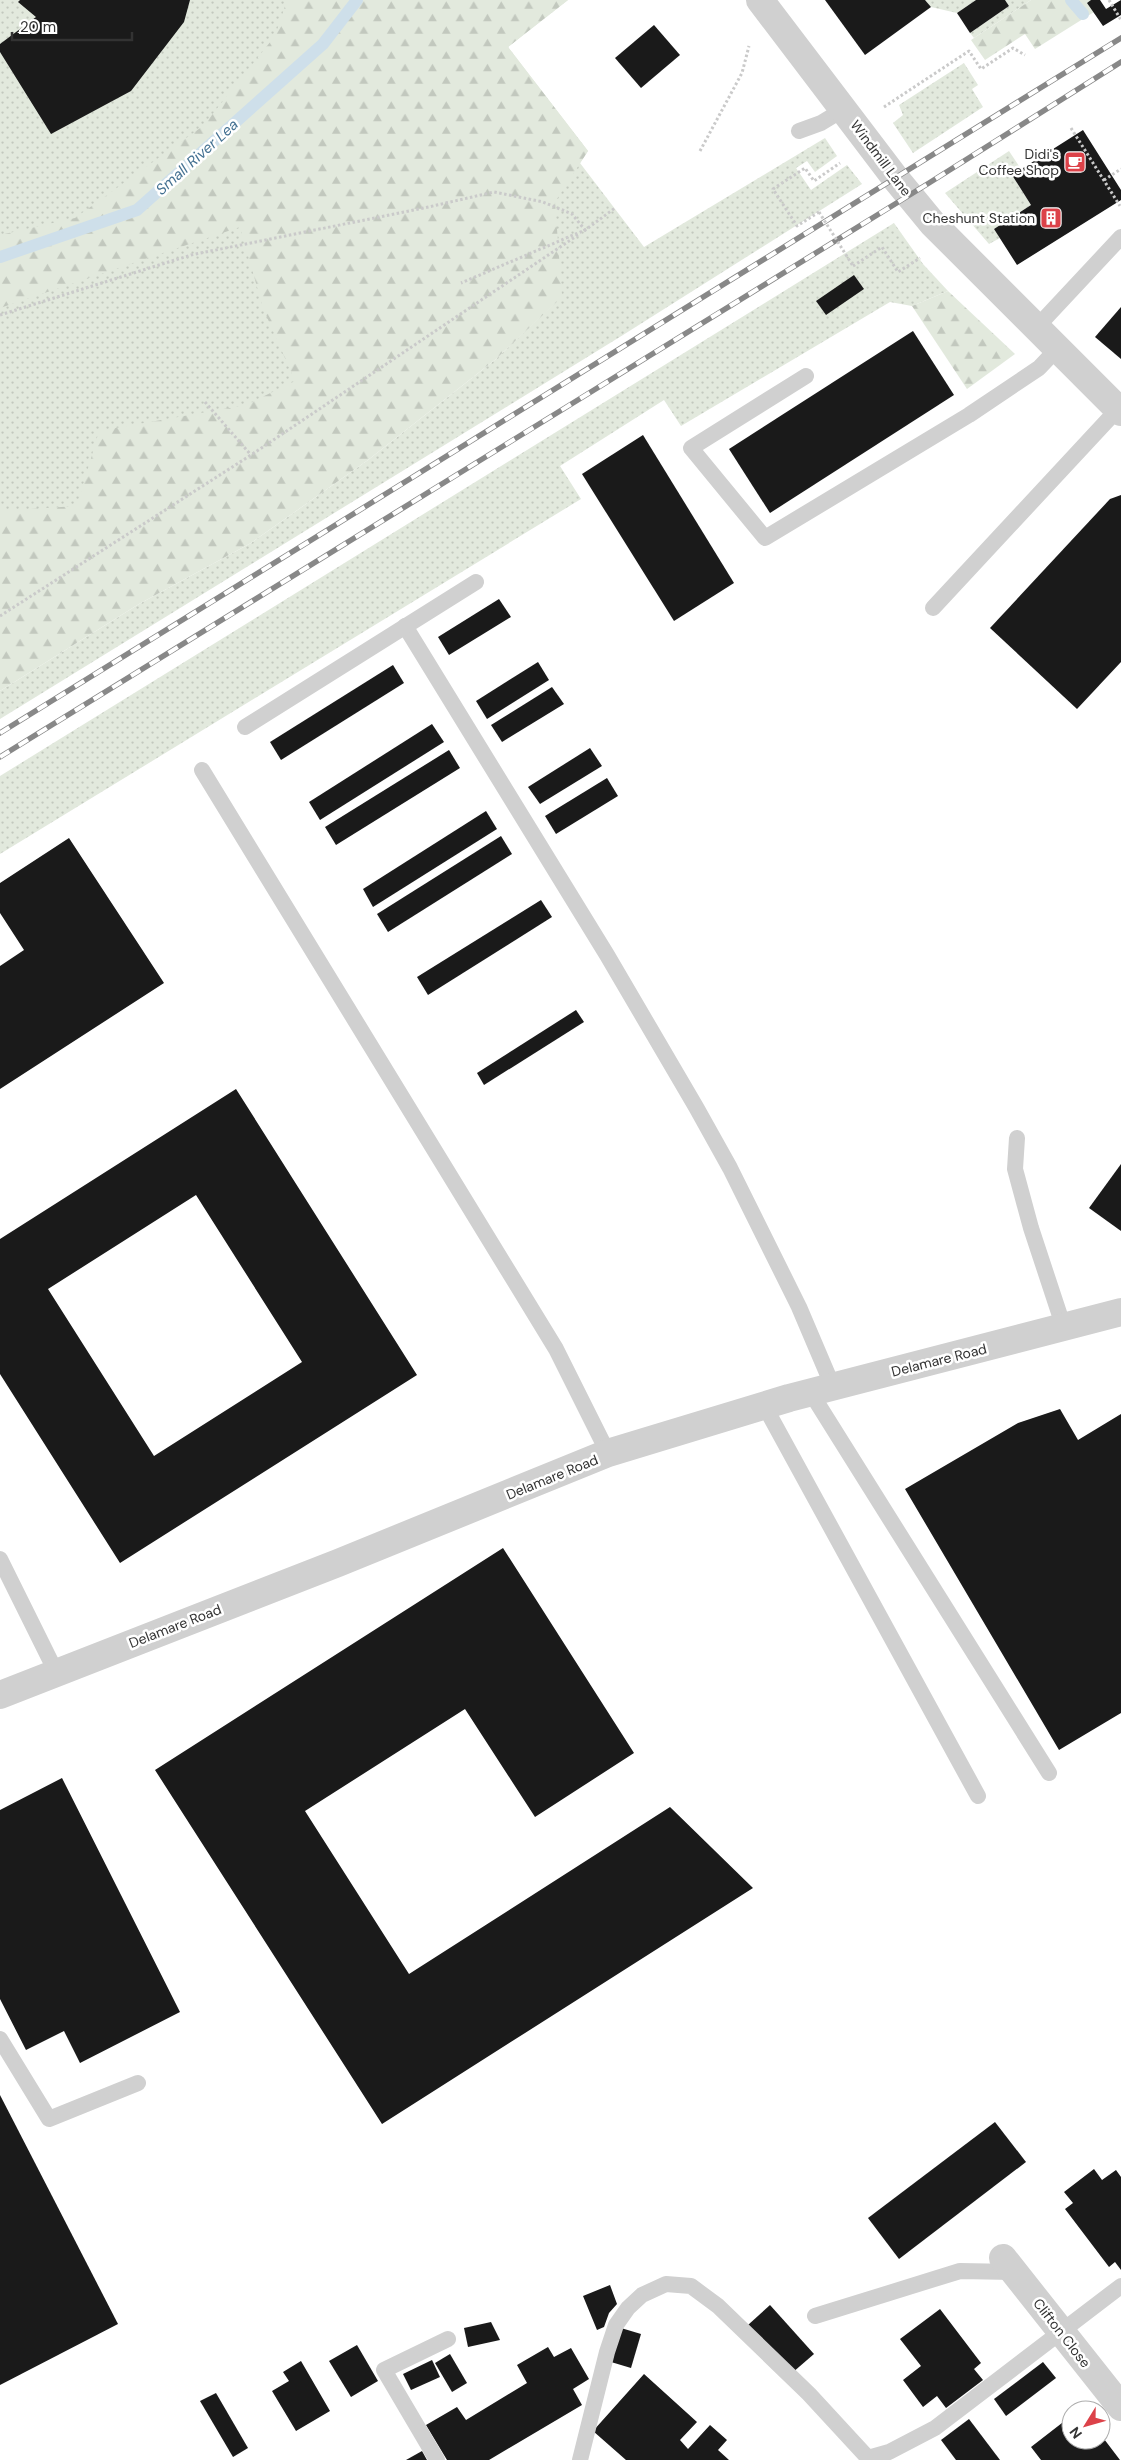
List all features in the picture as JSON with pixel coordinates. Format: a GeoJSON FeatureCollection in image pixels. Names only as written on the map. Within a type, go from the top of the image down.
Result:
{"type":"FeatureCollection","features":[{"type":"Feature","properties":{"kind":"street","name":"Windmill Lane"},"geometry":{"type":"LineString","coordinates":[[760,0],[896,179],[933,224],[1119,410]]}},
{"type":"Feature","properties":{"kind":"street","name":"Delamare Road"},"geometry":{"type":"LineString","coordinates":[[0,1695],[347,1560],[608,1453],[764,1405],[1121,1312]]}},
{"type":"Feature","properties":{"kind":"street","name":"Clifton Close"},"geometry":{"type":"LineString","coordinates":[[1009,2265],[1121,2407]]}},
{"type":"Feature","properties":{"kind":"lane"},"geometry":{"type":"LineString","coordinates":[[799,131],[821,123],[844,109]]}},
{"type":"Feature","properties":{"kind":"lane"},"geometry":{"type":"LineString","coordinates":[[1036,328],[1121,238]]}},
{"type":"Feature","properties":{"kind":"lane"},"geometry":{"type":"LineString","coordinates":[[806,376],[691,448],[765,538],[969,415],[1039,368],[1057,349]]}},
{"type":"Feature","properties":{"kind":"lane"},"geometry":{"type":"LineString","coordinates":[[933,608],[1119,410]]}},
{"type":"Feature","properties":{"kind":"lane"},"geometry":{"type":"LineString","coordinates":[[245,727],[476,582]]}},
{"type":"Feature","properties":{"kind":"lane"},"geometry":{"type":"LineString","coordinates":[[405,626],[607,955],[688,1092],[730,1168],[790,1289],[822,1390],[1049,1773]]}},
{"type":"Feature","properties":{"kind":"lane"},"geometry":{"type":"LineString","coordinates":[[202,770],[556,1349],[608,1453]]}},
{"type":"Feature","properties":{"kind":"lane"},"geometry":{"type":"LineString","coordinates":[[1017,1138],[1015,1169],[1030,1228],[1064,1328]]}},
{"type":"Feature","properties":{"kind":"lane"},"geometry":{"type":"LineString","coordinates":[[764,1405],[978,1796]]}},
{"type":"Feature","properties":{"kind":"lane"},"geometry":{"type":"LineString","coordinates":[[0,1559],[56,1672]]}},
{"type":"Feature","properties":{"kind":"lane"},"geometry":{"type":"LineString","coordinates":[[0,2039],[49,2118],[138,2082]]}},
{"type":"Feature","properties":{"kind":"lane"},"geometry":{"type":"LineString","coordinates":[[815,2316],[960,2271],[1009,2265]]}},
{"type":"Feature","properties":{"kind":"lane"},"geometry":{"type":"LineString","coordinates":[[580,2460],[607,2352],[616,2325],[628,2308],[642,2295],[666,2284],[691,2286],[718,2306],[809,2394],[868,2458],[889,2452],[935,2428],[1121,2286]]}},
{"type":"Feature","properties":{"kind":"lane"},"geometry":{"type":"LineString","coordinates":[[437,2460],[384,2370],[448,2339]]}},
{"type":"Feature","properties":{"kind":"path"},"geometry":{"type":"LineString","coordinates":[[1109,0],[1121,20]]}},
{"type":"Feature","properties":{"kind":"path"},"geometry":{"type":"LineString","coordinates":[[700,151],[742,73],[750,45]]}},
{"type":"Feature","properties":{"kind":"path"},"geometry":{"type":"LineString","coordinates":[[882,108],[969,51],[981,69],[1013,48],[1025,55]]}},
{"type":"Feature","properties":{"kind":"path"},"geometry":{"type":"LineString","coordinates":[[1071,128],[1120,206]]}},
{"type":"Feature","properties":{"kind":"path"},"geometry":{"type":"LineString","coordinates":[[842,162],[814,182],[804,168],[773,189],[797,226],[819,212],[853,266],[882,247],[898,272],[920,258]]}},
{"type":"Feature","properties":{"kind":"path"},"geometry":{"type":"LineString","coordinates":[[1104,180],[1121,168]]}},
{"type":"Feature","properties":{"kind":"path"},"geometry":{"type":"LineString","coordinates":[[0,315],[191,255],[494,192],[544,202],[572,214],[585,230]]}},
{"type":"Feature","properties":{"kind":"path"},"geometry":{"type":"LineString","coordinates":[[0,616],[251,455],[615,208]]}},
{"type":"Feature","properties":{"kind":"path"},"geometry":{"type":"LineString","coordinates":[[461,284],[585,230]]}},
{"type":"Feature","properties":{"kind":"path"},"geometry":{"type":"LineString","coordinates":[[205,402],[251,455]]}},
{"type":"Feature","properties":{"kind":"green space"},"geometry":{"type":"Polygon","coordinates":[[[0,0],[568,0],[508,47],[588,151],[580,163],[644,247],[825,138],[837,156],[815,172],[807,161],[796,168],[811,190],[847,165],[862,184],[623,335],[0,719],[0,691],[139,604],[251,543],[368,460],[496,359],[559,299],[0,641],[0,0]]]}},
{"type":"Feature","properties":{"kind":"green space"},"geometry":{"type":"Polygon","coordinates":[[[287,0],[568,0],[508,47],[588,151],[555,202],[562,297],[496,359],[368,460],[251,543],[139,604],[0,691],[0,511],[77,506],[99,431],[246,405],[295,381],[263,308],[240,227],[0,308],[0,235],[75,218],[203,126],[275,36],[287,0]]]}},
{"type":"Feature","properties":{"kind":"green space"},"geometry":{"type":"Polygon","coordinates":[[[925,0],[976,0],[957,13],[931,7],[925,0]]]}},
{"type":"Feature","properties":{"kind":"green space"},"geometry":{"type":"Polygon","coordinates":[[[1005,0],[1031,0],[974,38],[970,33],[1009,6],[1005,0]]]}},
{"type":"Feature","properties":{"kind":"green space"},"geometry":{"type":"Polygon","coordinates":[[[1031,0],[1091,0],[1094,12],[1035,49],[1025,34],[985,60],[971,40],[1031,0]]]}},
{"type":"Feature","properties":{"kind":"green space"},"geometry":{"type":"Polygon","coordinates":[[[964,63],[978,85],[972,89],[983,107],[913,153],[893,123],[903,115],[899,105],[964,63]]]}},
{"type":"Feature","properties":{"kind":"green space"},"geometry":{"type":"Polygon","coordinates":[[[1009,151],[1021,169],[1012,175],[1031,205],[994,229],[1000,238],[989,244],[945,193],[1009,151]]]}},
{"type":"Feature","properties":{"kind":"green space"},"geometry":{"type":"Polygon","coordinates":[[[894,223],[923,264],[948,291],[912,306],[890,302],[681,426],[664,400],[560,466],[581,499],[0,854],[0,776],[894,223]]]}},
{"type":"Feature","properties":{"kind":"green space"},"geometry":{"type":"Polygon","coordinates":[[[948,291],[1015,354],[967,389],[912,306],[948,291]]]}},
{"type":"Feature","properties":{"kind":"building"},"geometry":{"type":"Polygon","coordinates":[[[20,0],[190,0],[184,22],[131,91],[51,134],[0,52],[0,44],[36,17],[18,2],[20,0]]]}},
{"type":"Feature","properties":{"kind":"building"},"geometry":{"type":"Polygon","coordinates":[[[825,0],[925,0],[931,7],[865,55],[825,0]]]}},
{"type":"Feature","properties":{"kind":"building"},"geometry":{"type":"Polygon","coordinates":[[[976,0],[1005,0],[1009,6],[970,33],[957,13],[976,0]]]}},
{"type":"Feature","properties":{"kind":"building"},"geometry":{"type":"Polygon","coordinates":[[[1091,0],[1100,0],[1106,9],[1121,0],[1121,15],[1103,26],[1087,3],[1091,0]]]}},
{"type":"Feature","properties":{"kind":"building"},"geometry":{"type":"Polygon","coordinates":[[[654,25],[680,55],[641,88],[615,58],[654,25]]]}},
{"type":"Feature","properties":{"kind":"building","name":"Cheshunt Station"},"geometry":{"type":"Polygon","coordinates":[[[1083,130],[1121,190],[1121,200],[1017,265],[994,229],[1031,205],[1012,175],[1083,130]]]}},
{"type":"Feature","properties":{"kind":"building"},"geometry":{"type":"Polygon","coordinates":[[[854,275],[864,289],[826,315],[816,301],[854,275]]]}},
{"type":"Feature","properties":{"kind":"building"},"geometry":{"type":"Polygon","coordinates":[[[1121,307],[1121,359],[1095,337],[1121,307]]]}},
{"type":"Feature","properties":{"kind":"building"},"geometry":{"type":"Polygon","coordinates":[[[913,331],[954,395],[770,513],[729,449],[913,331]]]}},
{"type":"Feature","properties":{"kind":"building"},"geometry":{"type":"Polygon","coordinates":[[[643,435],[734,583],[674,621],[582,474],[643,435]]]}},
{"type":"Feature","properties":{"kind":"building"},"geometry":{"type":"Polygon","coordinates":[[[1121,495],[1121,662],[1077,709],[990,628],[1110,499],[1121,495]]]}},
{"type":"Feature","properties":{"kind":"building"},"geometry":{"type":"Polygon","coordinates":[[[499,599],[511,617],[449,655],[438,637],[499,599]]]}},
{"type":"Feature","properties":{"kind":"building"},"geometry":{"type":"Polygon","coordinates":[[[538,662],[549,680],[487,719],[476,701],[538,662]]]}},
{"type":"Feature","properties":{"kind":"building"},"geometry":{"type":"Polygon","coordinates":[[[393,665],[404,683],[281,760],[270,742],[393,665]]]}},
{"type":"Feature","properties":{"kind":"building"},"geometry":{"type":"Polygon","coordinates":[[[552,687],[564,704],[502,742],[491,725],[552,687]]]}},
{"type":"Feature","properties":{"kind":"building"},"geometry":{"type":"Polygon","coordinates":[[[432,724],[444,742],[320,820],[309,802],[432,724]]]}},
{"type":"Feature","properties":{"kind":"building"},"geometry":{"type":"Polygon","coordinates":[[[590,748],[602,766],[540,804],[528,787],[590,748]]]}},
{"type":"Feature","properties":{"kind":"building"},"geometry":{"type":"Polygon","coordinates":[[[449,750],[460,768],[336,845],[325,827],[449,750]]]}},
{"type":"Feature","properties":{"kind":"building"},"geometry":{"type":"Polygon","coordinates":[[[607,778],[618,796],[556,834],[545,816],[607,778]]]}},
{"type":"Feature","properties":{"kind":"building"},"geometry":{"type":"Polygon","coordinates":[[[486,811],[497,829],[373,907],[363,889],[486,811]]]}},
{"type":"Feature","properties":{"kind":"building"},"geometry":{"type":"Polygon","coordinates":[[[501,836],[512,854],[388,932],[377,914],[501,836]]]}},
{"type":"Feature","properties":{"kind":"building"},"geometry":{"type":"Polygon","coordinates":[[[69,838],[164,983],[0,1089],[0,966],[24,950],[0,913],[0,883],[69,838]]]}},
{"type":"Feature","properties":{"kind":"building"},"geometry":{"type":"Polygon","coordinates":[[[541,900],[552,917],[428,995],[417,977],[541,900]]]}},
{"type":"Feature","properties":{"kind":"building"},"geometry":{"type":"Polygon","coordinates":[[[576,1010],[584,1022],[484,1085],[477,1073],[576,1010]]]}},
{"type":"Feature","properties":{"kind":"building"},"geometry":{"type":"Polygon","coordinates":[[[236,1089],[417,1375],[120,1563],[0,1374],[0,1239],[236,1089]],[[196,1195],[48,1289],[154,1456],[302,1362],[196,1195]]]}},
{"type":"Feature","properties":{"kind":"building"},"geometry":{"type":"Polygon","coordinates":[[[1121,1164],[1121,1231],[1089,1208],[1121,1164]]]}},
{"type":"Feature","properties":{"kind":"building"},"geometry":{"type":"Polygon","coordinates":[[[1060,1409],[1078,1440],[1121,1414],[1121,1713],[1059,1750],[905,1489],[1018,1423],[1060,1409]]]}},
{"type":"Feature","properties":{"kind":"building"},"geometry":{"type":"Polygon","coordinates":[[[503,1548],[634,1753],[535,1817],[465,1709],[305,1811],[409,1974],[670,1807],[753,1888],[382,2124],[155,1770],[503,1548]]]}},
{"type":"Feature","properties":{"kind":"building"},"geometry":{"type":"Polygon","coordinates":[[[62,1778],[180,2012],[80,2063],[64,2031],[26,2050],[0,1999],[0,1810],[62,1778]]]}},
{"type":"Feature","properties":{"kind":"building"},"geometry":{"type":"Polygon","coordinates":[[[0,2095],[118,2324],[0,2385],[0,2095]]]}},
{"type":"Feature","properties":{"kind":"building"},"geometry":{"type":"Polygon","coordinates":[[[995,2122],[1026,2162],[899,2259],[868,2218],[995,2122]]]}},
{"type":"Feature","properties":{"kind":"building"},"geometry":{"type":"Polygon","coordinates":[[[1094,2169],[1102,2180],[1116,2170],[1121,2177],[1121,2270],[1115,2262],[1109,2267],[1065,2209],[1073,2203],[1064,2192],[1094,2169]]]}},
{"type":"Feature","properties":{"kind":"building"},"geometry":{"type":"Polygon","coordinates":[[[610,2285],[617,2304],[609,2313],[604,2327],[597,2330],[583,2296],[610,2285]]]}},
{"type":"Feature","properties":{"kind":"building"},"geometry":{"type":"Polygon","coordinates":[[[770,2305],[814,2354],[792,2373],[748,2325],[770,2305]]]}},
{"type":"Feature","properties":{"kind":"building"},"geometry":{"type":"Polygon","coordinates":[[[940,2309],[981,2363],[974,2369],[983,2380],[946,2408],[937,2396],[923,2407],[903,2380],[921,2366],[900,2339],[940,2309]]]}},
{"type":"Feature","properties":{"kind":"building"},"geometry":{"type":"Polygon","coordinates":[[[491,2322],[500,2340],[468,2347],[464,2328],[491,2322]]]}},
{"type":"Feature","properties":{"kind":"building"},"geometry":{"type":"Polygon","coordinates":[[[621,2328],[641,2334],[631,2368],[611,2362],[621,2328]]]}},
{"type":"Feature","properties":{"kind":"building"},"geometry":{"type":"Polygon","coordinates":[[[357,2345],[378,2381],[351,2397],[329,2361],[357,2345]]]}},
{"type":"Feature","properties":{"kind":"building"},"geometry":{"type":"Polygon","coordinates":[[[548,2347],[554,2357],[571,2348],[589,2379],[573,2389],[582,2405],[489,2460],[447,2460],[426,2425],[457,2407],[466,2420],[527,2383],[517,2365],[548,2347]]]}},
{"type":"Feature","properties":{"kind":"building"},"geometry":{"type":"Polygon","coordinates":[[[450,2354],[467,2383],[452,2392],[435,2363],[450,2354]]]}},
{"type":"Feature","properties":{"kind":"building"},"geometry":{"type":"Polygon","coordinates":[[[432,2360],[440,2377],[411,2390],[403,2374],[432,2360]]]}},
{"type":"Feature","properties":{"kind":"building"},"geometry":{"type":"Polygon","coordinates":[[[301,2361],[330,2411],[296,2431],[272,2391],[289,2381],[283,2372],[301,2361]]]}},
{"type":"Feature","properties":{"kind":"building"},"geometry":{"type":"Polygon","coordinates":[[[1043,2362],[1056,2378],[1006,2416],[994,2399],[1043,2362]]]}},
{"type":"Feature","properties":{"kind":"building"},"geometry":{"type":"Polygon","coordinates":[[[644,2374],[697,2422],[680,2440],[688,2449],[710,2425],[727,2440],[718,2450],[729,2460],[626,2460],[593,2431],[644,2374]]]}},
{"type":"Feature","properties":{"kind":"building"},"geometry":{"type":"Polygon","coordinates":[[[216,2393],[248,2448],[233,2457],[200,2401],[216,2393]]]}},
{"type":"Feature","properties":{"kind":"building"},"geometry":{"type":"Polygon","coordinates":[[[969,2419],[1000,2460],[956,2460],[941,2440],[969,2419]]]}},
{"type":"Feature","properties":{"kind":"building"},"geometry":{"type":"Polygon","coordinates":[[[1061,2424],[1061,2450],[1111,2450],[1111,2448],[1120,2460],[1041,2460],[1031,2447],[1061,2424]]]}},
{"type":"Feature","properties":{"kind":"building"},"geometry":{"type":"Polygon","coordinates":[[[422,2451],[427,2460],[406,2460],[422,2451]]]}},
{"type":"Feature","properties":{"kind":"waterway","name":"Small River Lea"},"geometry":{"type":"LineString","coordinates":[[0,257],[137,210],[323,44],[357,0]]}},
{"type":"Feature","properties":{"kind":"waterway"},"geometry":{"type":"LineString","coordinates":[[1071,0],[1083,14]]}},
{"type":"Feature","properties":{"kind":"railway"},"geometry":{"type":"LineString","coordinates":[[0,733],[1121,38]]}},
{"type":"Feature","properties":{"kind":"railway"},"geometry":{"type":"LineString","coordinates":[[0,757],[929,183],[1121,62]]}},
{"type":"Feature","properties":{"kind":"place","name":"Didi's Coffee Shop"},"geometry":{"type":"Point","coordinates":[1075,162]}},
{"type":"Feature","properties":{"kind":"place","name":"Cheshunt Station"},"geometry":{"type":"Point","coordinates":[1051,218]}}]}
